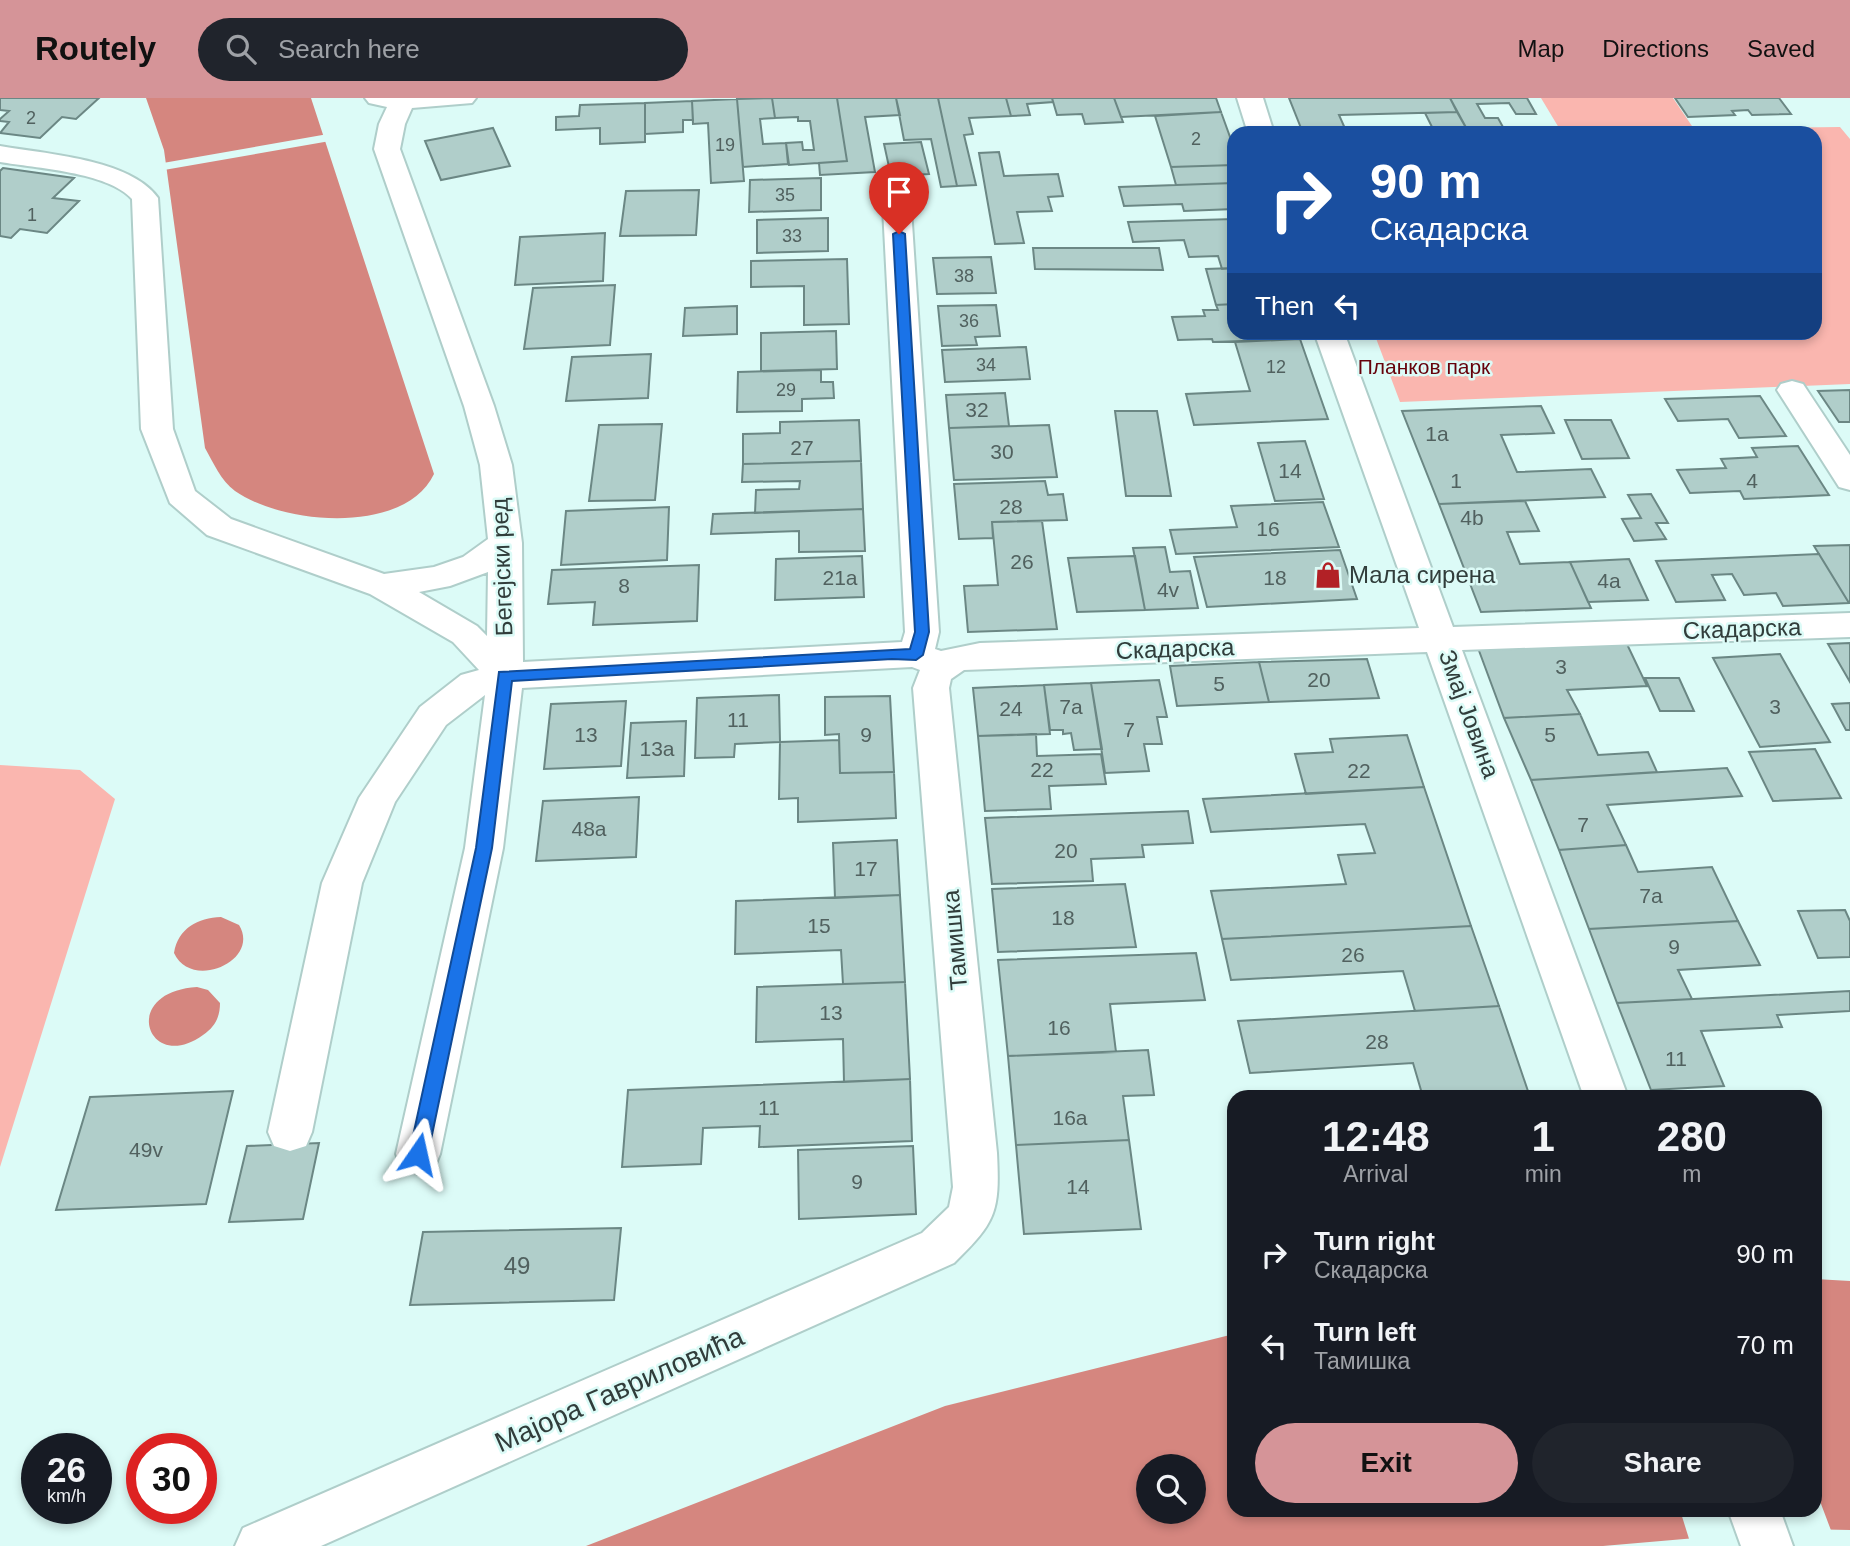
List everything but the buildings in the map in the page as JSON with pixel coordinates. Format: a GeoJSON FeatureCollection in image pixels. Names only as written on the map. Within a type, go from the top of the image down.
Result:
{"type":"FeatureCollection","features":[{"type":"Feature","properties":{"kind":"street"},"geometry":{"type":"LineString","coordinates":[[390,100],[463,98]]}},
{"type":"Feature","properties":{"kind":"street"},"geometry":{"type":"LineString","coordinates":[[1250,98],[1259,126]]}},
{"type":"Feature","properties":{"kind":"street","name":"Бегејски ред"},"geometry":{"type":"LineString","coordinates":[[390,100],[392,124],[387,149],[479,406],[496,465],[505,543],[505,676],[484,848],[418,1154]]}},
{"type":"Feature","properties":{"kind":"street"},"geometry":{"type":"LineString","coordinates":[[0,154],[114,176],[142,190],[145,198],[157,429],[181,496],[219,527],[382,586],[465,634],[505,676]]}},
{"type":"Feature","properties":{"kind":"street","name":"Тамишка"},"geometry":{"type":"LineString","coordinates":[[897,208],[922,632],[932,679],[975,1153],[976,1187],[969,1219]]}},
{"type":"Feature","properties":{"kind":"street","name":"Змај Јовина"},"geometry":{"type":"LineString","coordinates":[[1332,340],[1443,640],[1604,1090]]}},
{"type":"Feature","properties":{"kind":"street"},"geometry":{"type":"LineString","coordinates":[[1792,390],[1850,480]]}},
{"type":"Feature","properties":{"kind":"street"},"geometry":{"type":"LineString","coordinates":[[382,586],[438,578],[475,565],[505,543]]}},
{"type":"Feature","properties":{"kind":"street","name":"Скадарска"},"geometry":{"type":"LineString","coordinates":[[290,1132],[342,883],[378,798],[433,716],[474,684],[505,676],[892,654],[929,660],[952,660],[980,655],[1850,625]]}},
{"type":"Feature","properties":{"kind":"street","name":"Мајора Гавриловића"},"geometry":{"type":"LineString","coordinates":[[261,1546],[904,1264],[938,1248],[969,1219]]}},
{"type":"Feature","properties":{"kind":"street"},"geometry":{"type":"LineString","coordinates":[[1757,1517],[1767,1546]]}},
{"type":"Feature","properties":{"kind":"green space","name":"Планков парк"},"geometry":{"type":"Polygon","coordinates":[[[1541,98],[1673,98],[1692,126],[1558,126],[1541,98]]]}},
{"type":"Feature","properties":{"kind":"green space","name":"Планков парк"},"geometry":{"type":"Polygon","coordinates":[[[1822,127],[1840,127],[1850,139],[1850,384],[1400,402],[1377,340],[1822,340],[1822,127]]]}},
{"type":"Feature","properties":{"kind":"green space"},"geometry":{"type":"Polygon","coordinates":[[[0,765],[80,770],[115,799],[0,1167],[0,765]]]}},
{"type":"Feature","properties":{"kind":"shaded area"},"geometry":{"type":"Polygon","coordinates":[[[146,98],[311,98],[434,474],[419,494],[397,507],[371,515],[311,517],[256,503],[235,491],[221,477],[205,448],[164,150],[146,98]]]}},
{"type":"Feature","properties":{"kind":"shaded area"},"geometry":{"type":"Polygon","coordinates":[[[221,917],[239,925],[243,938],[241,950],[233,960],[208,970],[194,970],[183,964],[174,953],[180,937],[197,922],[221,917]]]}},
{"type":"Feature","properties":{"kind":"shaded area"},"geometry":{"type":"Polygon","coordinates":[[[197,987],[208,990],[220,1003],[218,1017],[211,1029],[184,1045],[168,1045],[156,1039],[150,1028],[150,1015],[157,1002],[172,992],[197,987]]]}},
{"type":"Feature","properties":{"kind":"shaded area"},"geometry":{"type":"Polygon","coordinates":[[[1822,1279],[1850,1281],[1850,1530],[1801,1529],[1603,1546],[586,1546],[945,1406],[1227,1336],[1227,1517],[1822,1517],[1822,1279]]]}},
{"type":"Feature","properties":{"kind":"pier"},"geometry":{"type":"Polygon","coordinates":[[[328,134],[330,141],[164,170],[163,163],[328,134]]]}},
{"type":"Feature","properties":{"kind":"pier"},"geometry":{"type":"Polygon","coordinates":[[[1822,1507],[1832,1533],[1801,1533],[1690,1542],[1682,1517],[1822,1517],[1822,1507]]]}},
{"type":"Feature","properties":{"kind":"place","name":"Мала сирена"},"geometry":{"type":"Point","coordinates":[1328,575]}},
{"type":"Feature","properties":{"kind":"route"},"geometry":{"type":"LineString","coordinates":[[418,1154],[484,848],[505,676],[892,654],[916,655],[922,632],[899,234]]}}]}
